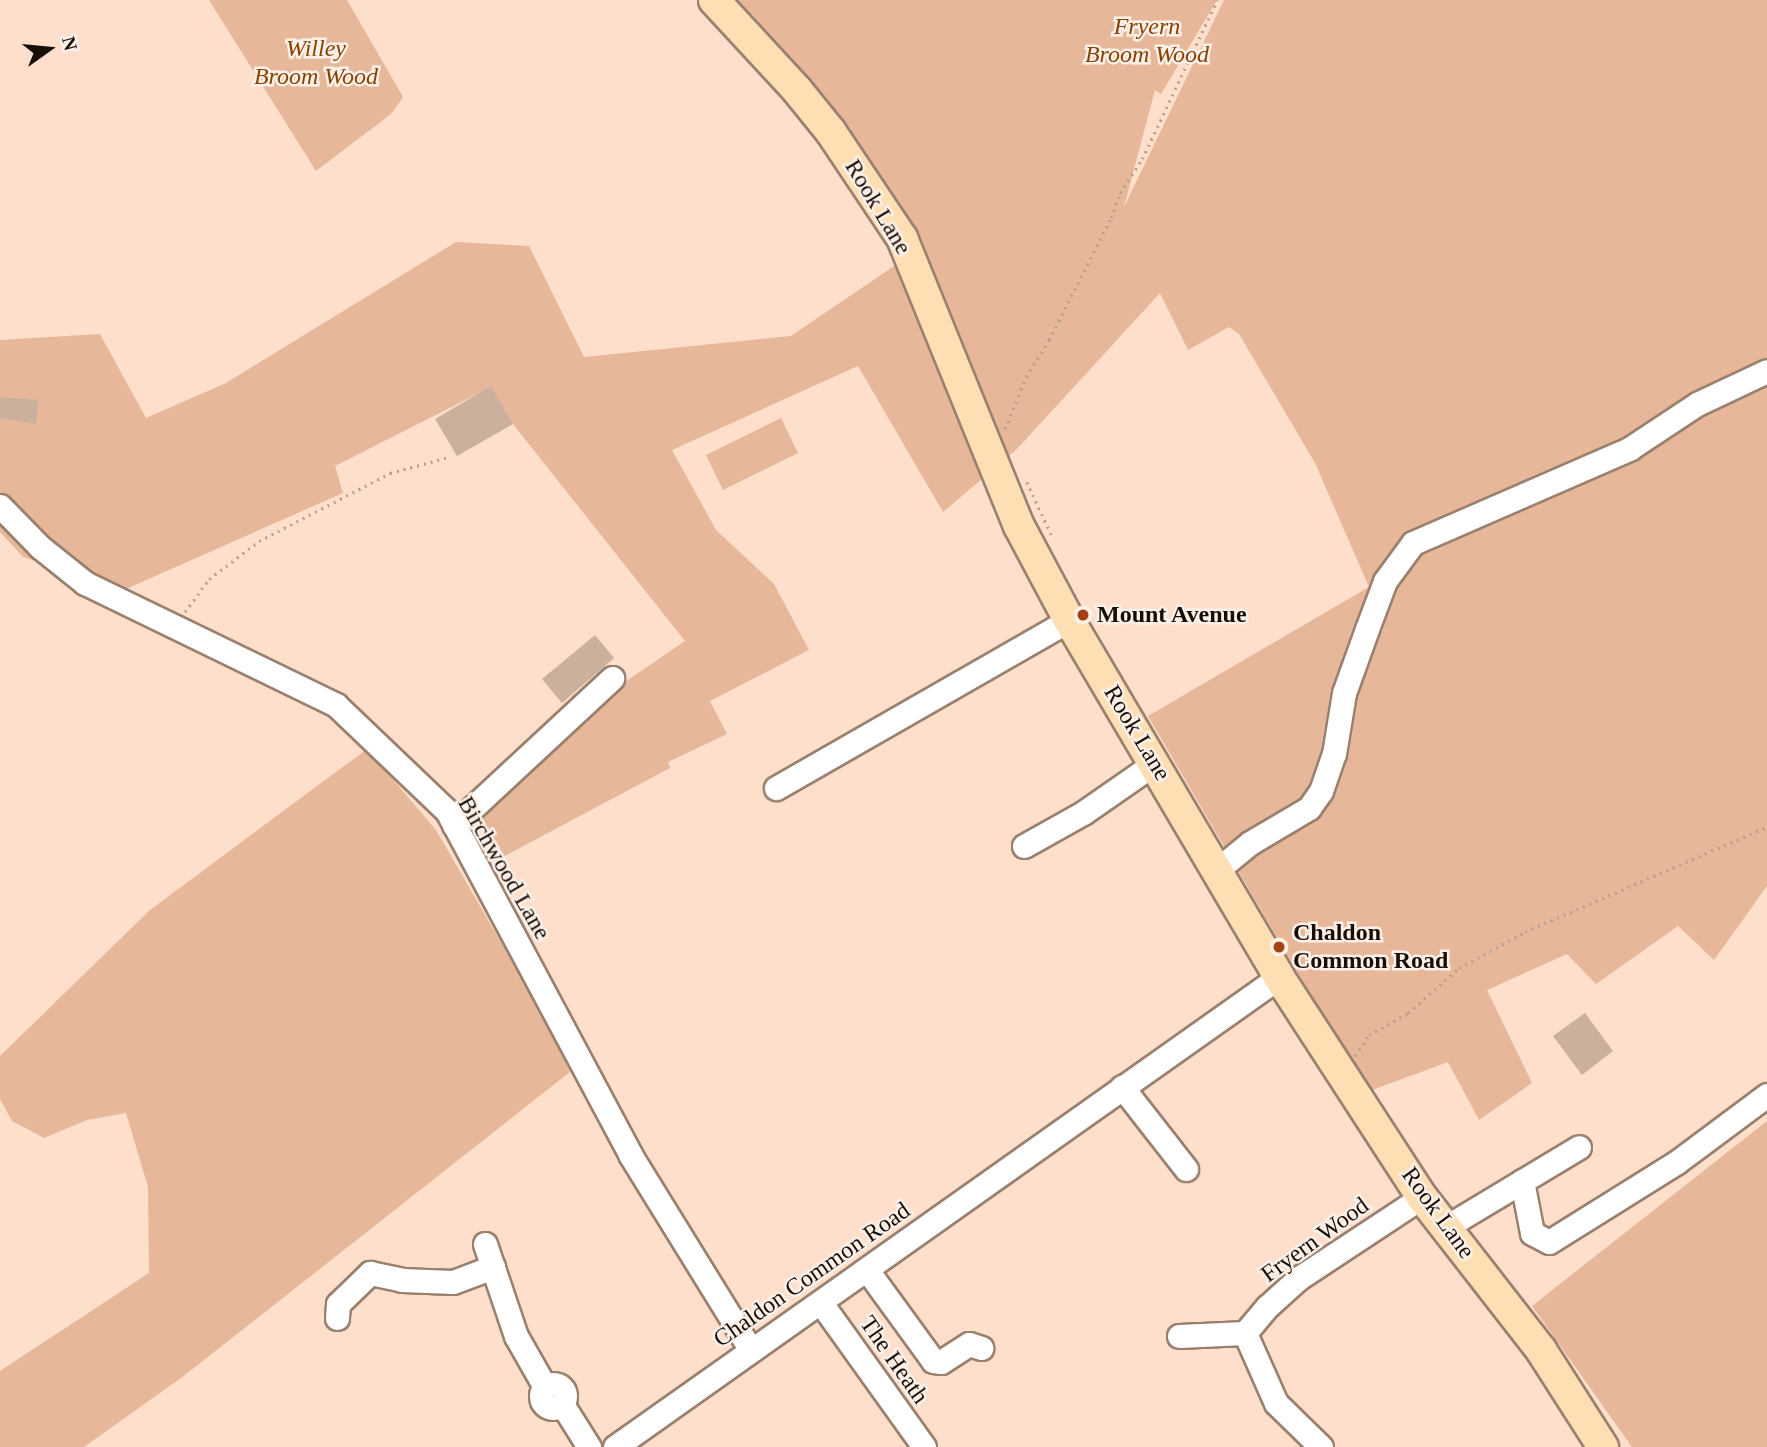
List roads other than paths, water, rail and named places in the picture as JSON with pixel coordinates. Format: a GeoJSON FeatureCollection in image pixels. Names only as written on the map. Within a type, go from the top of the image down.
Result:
{"type":"FeatureCollection","features":[{"type":"Feature","properties":{"kind":"main road","name":"Rook Lane"},"geometry":{"type":"LineString","coordinates":[[714,0],[797,90],[831,132],[902,238],[1019,526],[1069,620],[1279,976],[1422,1197],[1541,1350],[1603,1447]]}},
{"type":"Feature","properties":{"kind":"street"},"geometry":{"type":"LineString","coordinates":[[1217,870],[1250,842],[1309,808],[1321,790],[1334,754],[1344,693],[1367,629],[1385,581],[1413,543],[1629,449],[1697,404],[1767,371]]}},
{"type":"Feature","properties":{"kind":"street","name":"Birchwood Lane"},"geometry":{"type":"LineString","coordinates":[[0,506],[40,547],[85,583],[173,629],[336,705],[447,811],[631,1156],[751,1350]]}},
{"type":"Feature","properties":{"kind":"street"},"geometry":{"type":"LineString","coordinates":[[776,788],[1069,620]]}},
{"type":"Feature","properties":{"kind":"street"},"geometry":{"type":"LineString","coordinates":[[454,825],[612,678]]}},
{"type":"Feature","properties":{"kind":"street"},"geometry":{"type":"LineString","coordinates":[[1024,846],[1083,813],[1155,763]]}},
{"type":"Feature","properties":{"kind":"street","name":"Chaldon Common Road"},"geometry":{"type":"LineString","coordinates":[[615,1447],[1279,976]]}},
{"type":"Feature","properties":{"kind":"street"},"geometry":{"type":"LineString","coordinates":[[1122,1087],[1186,1169]]}},
{"type":"Feature","properties":{"kind":"street"},"geometry":{"type":"LineString","coordinates":[[1522,1181],[1532,1233],[1549,1242],[1676,1162],[1767,1095]]}},
{"type":"Feature","properties":{"kind":"street"},"geometry":{"type":"LineString","coordinates":[[1446,1227],[1579,1147]]}},
{"type":"Feature","properties":{"kind":"street","name":"Fryern Wood"},"geometry":{"type":"LineString","coordinates":[[1245,1333],[1268,1306],[1299,1278],[1422,1197]]}},
{"type":"Feature","properties":{"kind":"street"},"geometry":{"type":"LineString","coordinates":[[485,1244],[516,1336],[545,1387],[553,1384],[563,1388],[565,1399],[562,1404],[589,1447]]}},
{"type":"Feature","properties":{"kind":"street"},"geometry":{"type":"LineString","coordinates":[[337,1318],[338,1304],[370,1273],[415,1281],[453,1282],[493,1267]]}},
{"type":"Feature","properties":{"kind":"street"},"geometry":{"type":"LineString","coordinates":[[867,1270],[933,1361],[941,1362],[969,1344],[981,1348]]}},
{"type":"Feature","properties":{"kind":"street","name":"The Heath"},"geometry":{"type":"LineString","coordinates":[[821,1303],[924,1447]]}},
{"type":"Feature","properties":{"kind":"street"},"geometry":{"type":"LineString","coordinates":[[1179,1336],[1245,1333],[1276,1403],[1321,1447]]}},
{"type":"Feature","properties":{"kind":"place","name":"Mount Avenue"},"geometry":{"type":"Point","coordinates":[1083,615]}},
{"type":"Feature","properties":{"kind":"place","name":"Chaldon Common Road"},"geometry":{"type":"Point","coordinates":[1279,947]}},
{"type":"Feature","properties":{"kind":"park label","name":"Fryern Broom Wood"},"geometry":{"type":"Point","coordinates":[1147,41]}},
{"type":"Feature","properties":{"kind":"park label","name":"Willey Broom Wood"},"geometry":{"type":"Point","coordinates":[316,63]}}]}
